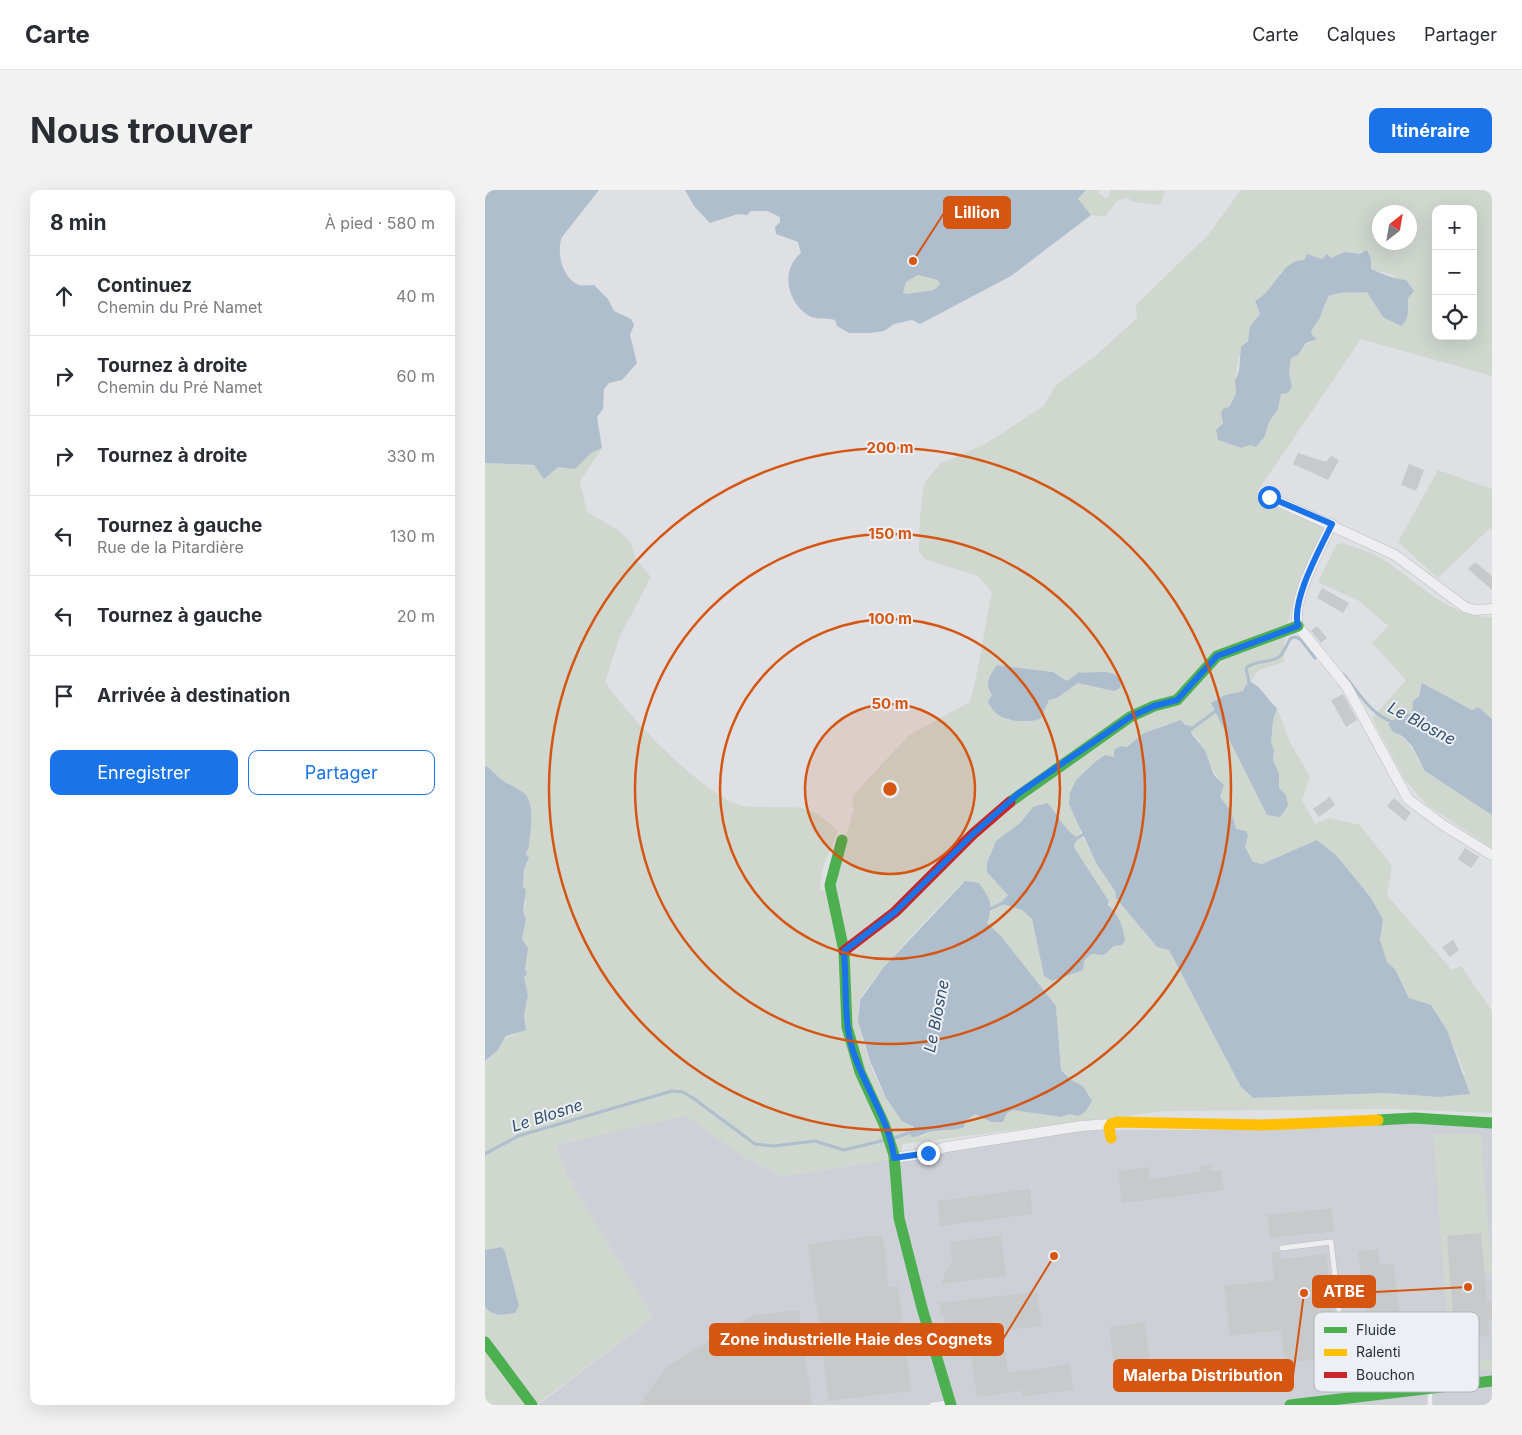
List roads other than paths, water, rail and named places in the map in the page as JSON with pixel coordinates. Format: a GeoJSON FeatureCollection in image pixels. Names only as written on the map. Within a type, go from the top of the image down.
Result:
{"type":"FeatureCollection","features":[{"type":"Feature","properties":{"kind":"street"},"geometry":{"type":"LineString","coordinates":[[1269,497],[1332,524],[1395,555],[1465,607],[1475,610],[1492,609]]}},
{"type":"Feature","properties":{"kind":"street"},"geometry":{"type":"LineString","coordinates":[[1332,524],[1316,558],[1298,605],[1296,618],[1298,626],[1347,687],[1409,799],[1443,825],[1492,855]]}},
{"type":"Feature","properties":{"kind":"street"},"geometry":{"type":"LineString","coordinates":[[844,951],[895,912],[973,834],[1019,793],[1130,717],[1154,706],[1177,700],[1217,656],[1298,626]]}},
{"type":"Feature","properties":{"kind":"street"},"geometry":{"type":"LineString","coordinates":[[843,840],[830,885],[844,951],[847,1027],[860,1072],[884,1124],[894,1157],[899,1218],[922,1308],[951,1404]]}},
{"type":"Feature","properties":{"kind":"street"},"geometry":{"type":"LineString","coordinates":[[894,1157],[928,1153],[946,1147],[1081,1126],[1111,1124],[1244,1123],[1263,1125],[1414,1118],[1492,1123]]}},
{"type":"Feature","properties":{"kind":"street"},"geometry":{"type":"LineString","coordinates":[[1111,1124],[1109,1128],[1111,1138]]}},
{"type":"Feature","properties":{"kind":"street"},"geometry":{"type":"LineString","coordinates":[[485,1342],[532,1405]]}},
{"type":"Feature","properties":{"kind":"street"},"geometry":{"type":"LineString","coordinates":[[1479,1382],[1492,1381]]}},
{"type":"Feature","properties":{"kind":"street"},"geometry":{"type":"LineString","coordinates":[[1290,1405],[1324,1403],[1397,1392]]}},
{"type":"Feature","properties":{"kind":"lane"},"geometry":{"type":"LineString","coordinates":[[1282,1248],[1331,1242],[1339,1312]]}},
{"type":"Feature","properties":{"kind":"lane"},"geometry":{"type":"LineString","coordinates":[[1348,1392],[1349,1398]]}},
{"type":"Feature","properties":{"kind":"lane"},"geometry":{"type":"LineString","coordinates":[[1429,1392],[1430,1405]]}},
{"type":"Feature","properties":{"kind":"lane"},"geometry":{"type":"LineString","coordinates":[[932,1405],[951,1404]]}},
{"type":"Feature","properties":{"kind":"water"},"geometry":{"type":"Polygon","coordinates":[[[485,190],[599,190],[562,237],[560,257],[568,277],[573,282],[579,285],[594,285],[608,299],[614,311],[631,319],[634,325],[630,335],[637,363],[622,380],[609,383],[604,389],[603,409],[597,417],[602,448],[591,453],[575,469],[558,467],[544,479],[534,465],[485,463],[485,190]]]}},
{"type":"Feature","properties":{"kind":"water"},"geometry":{"type":"Polygon","coordinates":[[[685,190],[1086,190],[1078,199],[1091,215],[1011,276],[920,324],[912,320],[894,324],[884,331],[849,333],[837,326],[835,320],[809,316],[801,310],[791,295],[789,286],[790,268],[794,260],[801,253],[798,242],[776,234],[775,227],[780,222],[780,217],[767,211],[751,211],[747,215],[738,214],[710,223],[694,206],[685,190]],[[918,275],[906,282],[903,292],[906,294],[934,290],[940,284],[938,280],[918,275]]]}},
{"type":"Feature","properties":{"kind":"water"},"geometry":{"type":"Polygon","coordinates":[[[1367,250],[1371,260],[1371,269],[1406,280],[1414,291],[1408,298],[1408,313],[1404,323],[1401,326],[1383,317],[1367,292],[1343,293],[1329,296],[1311,334],[1317,339],[1306,343],[1298,355],[1291,358],[1289,373],[1292,387],[1288,393],[1281,394],[1278,409],[1269,422],[1265,436],[1256,447],[1250,445],[1241,448],[1218,440],[1216,430],[1223,423],[1221,413],[1223,409],[1229,407],[1236,393],[1235,381],[1239,371],[1241,347],[1248,341],[1250,326],[1260,314],[1255,301],[1269,290],[1284,270],[1296,261],[1304,260],[1307,254],[1322,259],[1327,254],[1331,258],[1345,252],[1360,254],[1367,250]]]}},
{"type":"Feature","properties":{"kind":"water"},"geometry":{"type":"Polygon","coordinates":[[[997,665],[1053,672],[1067,681],[1079,672],[1102,672],[1113,674],[1121,682],[1120,688],[1114,691],[1078,683],[1057,698],[1049,700],[1040,719],[1033,721],[1010,720],[996,713],[988,701],[992,695],[988,687],[989,679],[997,665]]]}},
{"type":"Feature","properties":{"kind":"water"},"geometry":{"type":"Polygon","coordinates":[[[1251,682],[1277,708],[1273,721],[1271,743],[1274,750],[1273,760],[1279,773],[1279,788],[1286,795],[1288,806],[1280,817],[1267,815],[1211,703],[1225,695],[1243,691],[1246,685],[1251,682]]]}},
{"type":"Feature","properties":{"kind":"water"},"geometry":{"type":"Polygon","coordinates":[[[1422,683],[1472,710],[1478,707],[1492,719],[1492,815],[1425,771],[1412,746],[1402,736],[1393,732],[1388,724],[1402,715],[1412,713],[1413,701],[1419,696],[1422,683]]]}},
{"type":"Feature","properties":{"kind":"water"},"geometry":{"type":"Polygon","coordinates":[[[1181,720],[1185,725],[1191,726],[1191,733],[1205,750],[1214,775],[1224,785],[1220,797],[1231,811],[1236,829],[1246,831],[1248,836],[1245,847],[1253,862],[1262,864],[1317,840],[1336,855],[1371,898],[1383,920],[1380,940],[1387,962],[1395,969],[1409,998],[1431,1005],[1447,1030],[1470,1094],[1438,1097],[1385,1093],[1253,1098],[1241,1087],[1169,950],[1157,947],[1116,898],[1115,891],[1096,863],[1069,804],[1070,793],[1076,780],[1095,762],[1105,755],[1114,757],[1114,750],[1120,746],[1127,747],[1144,733],[1181,720]]]}},
{"type":"Feature","properties":{"kind":"water"},"geometry":{"type":"Polygon","coordinates":[[[485,766],[491,769],[503,781],[524,793],[530,804],[531,818],[529,846],[526,854],[529,858],[524,869],[523,887],[526,890],[523,912],[526,919],[522,939],[528,948],[525,969],[527,974],[524,977],[528,995],[524,1015],[526,1030],[506,1036],[497,1051],[485,1061],[485,766]]]}},
{"type":"Feature","properties":{"kind":"water"},"geometry":{"type":"Polygon","coordinates":[[[1047,803],[1064,826],[1077,837],[1074,845],[1075,849],[1109,901],[1108,905],[1118,917],[1125,941],[1122,945],[1114,946],[1104,955],[1091,954],[1084,961],[1083,970],[1052,981],[1044,976],[1032,919],[1022,910],[1003,904],[1002,901],[1008,895],[987,872],[987,863],[996,841],[1020,823],[1033,807],[1047,803]]]}},
{"type":"Feature","properties":{"kind":"water"},"geometry":{"type":"Polygon","coordinates":[[[965,881],[979,883],[990,902],[987,923],[1001,936],[1056,1006],[1061,1070],[1071,1080],[1083,1086],[1092,1101],[1085,1112],[1078,1116],[1069,1114],[1061,1117],[1013,1110],[1007,1113],[1003,1122],[991,1122],[975,1114],[967,1120],[963,1128],[928,1132],[911,1137],[910,1131],[914,1127],[902,1121],[886,1098],[870,1061],[858,1021],[860,1000],[884,967],[965,881]]]}},
{"type":"Feature","properties":{"kind":"water"},"geometry":{"type":"Polygon","coordinates":[[[502,1247],[519,1306],[515,1313],[503,1315],[495,1314],[485,1307],[485,1250],[502,1247]]]}},
{"type":"Feature","properties":{"kind":"waterway","name":"Le Blosne"},"geometry":{"type":"LineString","coordinates":[[1250,687],[1246,668],[1254,663],[1272,660],[1280,656],[1291,638],[1296,637],[1301,640],[1315,658]]}},
{"type":"Feature","properties":{"kind":"waterway","name":"Le Blosne"},"geometry":{"type":"LineString","coordinates":[[1343,674],[1372,709],[1395,723]]}},
{"type":"Feature","properties":{"kind":"waterway","name":"Le Blosne"},"geometry":{"type":"LineString","coordinates":[[1190,730],[1217,710]]}},
{"type":"Feature","properties":{"kind":"waterway","name":"Le Blosne"},"geometry":{"type":"LineString","coordinates":[[1074,840],[1086,833]]}},
{"type":"Feature","properties":{"kind":"waterway","name":"Le Blosne"},"geometry":{"type":"LineString","coordinates":[[988,910],[1007,901]]}},
{"type":"Feature","properties":{"kind":"waterway","name":"Le Blosne"},"geometry":{"type":"LineString","coordinates":[[485,1154],[518,1136],[672,1091],[683,1092],[693,1098],[755,1144],[773,1146],[815,1141],[844,1150],[885,1140]]}},
{"type":"Feature","properties":{"kind":"waterway","name":"Le Blosne"},"geometry":{"type":"LineString","coordinates":[[894,1138],[914,1131]]}},
{"type":"Feature","properties":{"kind":"place","name":"Lillion"},"geometry":{"type":"Point","coordinates":[913,261]}},
{"type":"Feature","properties":{"kind":"place","name":"Zone industrielle Haie des Cognets"},"geometry":{"type":"Point","coordinates":[1054,1256]}},
{"type":"Feature","properties":{"kind":"place","name":"ATBE"},"geometry":{"type":"Point","coordinates":[1468,1287]}},
{"type":"Feature","properties":{"kind":"place","name":"Malerba Distribution"},"geometry":{"type":"Point","coordinates":[1304,1293]}}]}
